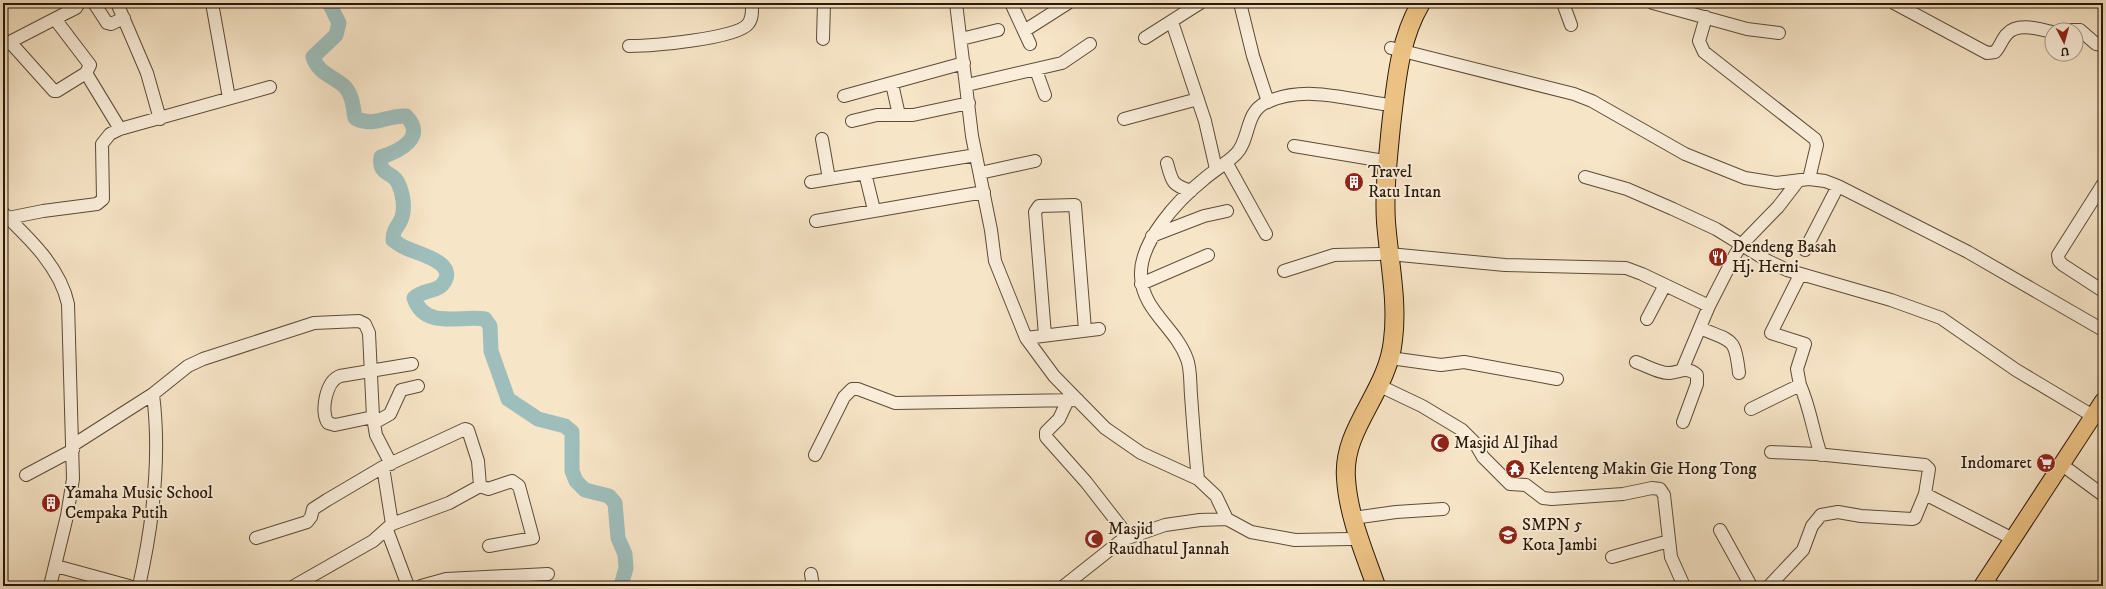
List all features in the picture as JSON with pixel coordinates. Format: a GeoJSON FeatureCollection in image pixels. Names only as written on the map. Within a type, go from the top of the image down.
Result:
{"type":"FeatureCollection","features":[{"type":"Feature","properties":{"kind":"highway"},"geometry":{"type":"LineString","coordinates":[[1376,586],[1354,518],[1346,478],[1346,461],[1355,431],[1380,386],[1390,358],[1395,321],[1384,254],[1376,221],[1378,160],[1383,104],[1408,3]]}},
{"type":"Feature","properties":{"kind":"highway"},"geometry":{"type":"LineString","coordinates":[[1367,586],[1351,539],[1338,486],[1338,452],[1347,426],[1369,385],[1380,357],[1385,321],[1385,189],[1396,87],[1397,49],[1408,32],[1420,3]]}},
{"type":"Feature","properties":{"kind":"main road"},"geometry":{"type":"LineString","coordinates":[[2028,525],[2069,470],[2098,416],[2103,401]]}},
{"type":"Feature","properties":{"kind":"main road"},"geometry":{"type":"LineString","coordinates":[[1982,586],[2028,525],[2098,416]]}},
{"type":"Feature","properties":{"kind":"main road"},"geometry":{"type":"LineString","coordinates":[[1993,586],[2017,541]]}},
{"type":"Feature","properties":{"kind":"street"},"geometry":{"type":"LineString","coordinates":[[55,19],[90,65],[86,73],[57,91],[54,91],[7,44],[76,8],[79,3]]}},
{"type":"Feature","properties":{"kind":"street"},"geometry":{"type":"LineString","coordinates":[[95,3],[107,23],[111,24],[124,18]]}},
{"type":"Feature","properties":{"kind":"street"},"geometry":{"type":"LineString","coordinates":[[117,3],[148,73],[160,119]]}},
{"type":"Feature","properties":{"kind":"street"},"geometry":{"type":"LineString","coordinates":[[212,3],[229,98]]}},
{"type":"Feature","properties":{"kind":"street"},"geometry":{"type":"LineString","coordinates":[[629,46],[651,46],[729,33],[748,25],[752,18],[752,3]]}},
{"type":"Feature","properties":{"kind":"street"},"geometry":{"type":"LineString","coordinates":[[823,39],[824,3]]}},
{"type":"Feature","properties":{"kind":"street"},"geometry":{"type":"LineString","coordinates":[[956,3],[972,136],[984,192],[995,261],[1026,338],[1073,400],[1105,428],[1141,453],[1198,479],[1216,496],[1227,519]]}},
{"type":"Feature","properties":{"kind":"street"},"geometry":{"type":"LineString","coordinates":[[1012,3],[1030,44]]}},
{"type":"Feature","properties":{"kind":"street"},"geometry":{"type":"LineString","coordinates":[[1024,31],[1068,3]]}},
{"type":"Feature","properties":{"kind":"street"},"geometry":{"type":"LineString","coordinates":[[1145,38],[1200,3]]}},
{"type":"Feature","properties":{"kind":"street"},"geometry":{"type":"LineString","coordinates":[[1240,3],[1255,64],[1268,102]]}},
{"type":"Feature","properties":{"kind":"street"},"geometry":{"type":"LineString","coordinates":[[1563,3],[1571,25]]}},
{"type":"Feature","properties":{"kind":"street"},"geometry":{"type":"LineString","coordinates":[[1653,3],[1747,29],[1779,33]]}},
{"type":"Feature","properties":{"kind":"street"},"geometry":{"type":"LineString","coordinates":[[1894,3],[1930,24],[1989,53],[1996,51],[2008,32],[2015,29],[2044,31]]}},
{"type":"Feature","properties":{"kind":"street"},"geometry":{"type":"LineString","coordinates":[[1682,370],[1709,306],[1742,244],[1803,180],[1817,145],[1815,139],[1704,52],[1699,41],[1706,17]]}},
{"type":"Feature","properties":{"kind":"street"},"geometry":{"type":"LineString","coordinates":[[1177,19],[1177,30],[1198,100],[1221,165],[1266,234]]}},
{"type":"Feature","properties":{"kind":"street"},"geometry":{"type":"LineString","coordinates":[[961,39],[998,30]]}},
{"type":"Feature","properties":{"kind":"street"},"geometry":{"type":"LineString","coordinates":[[2084,34],[2096,44],[2103,45]]}},
{"type":"Feature","properties":{"kind":"street"},"geometry":{"type":"LineString","coordinates":[[967,85],[1062,63],[1090,44]]}},
{"type":"Feature","properties":{"kind":"street"},"geometry":{"type":"LineString","coordinates":[[1397,49],[1574,94],[1592,101],[1685,154],[1745,178],[1776,183],[1803,180],[1825,181],[1838,186],[1968,252],[2103,330]]}},
{"type":"Feature","properties":{"kind":"street"},"geometry":{"type":"LineString","coordinates":[[844,96],[892,84],[964,62]]}},
{"type":"Feature","properties":{"kind":"street"},"geometry":{"type":"LineString","coordinates":[[1036,70],[1045,95]]}},
{"type":"Feature","properties":{"kind":"street"},"geometry":{"type":"LineString","coordinates":[[86,73],[120,129]]}},
{"type":"Feature","properties":{"kind":"street"},"geometry":{"type":"LineString","coordinates":[[892,84],[899,115]]}},
{"type":"Feature","properties":{"kind":"street"},"geometry":{"type":"LineString","coordinates":[[6,215],[97,204],[103,200],[102,144],[110,134],[120,129],[270,87]]}},
{"type":"Feature","properties":{"kind":"street"},"geometry":{"type":"LineString","coordinates":[[1198,479],[1188,361],[1174,334],[1148,304],[1142,284],[1141,270],[1152,236],[1168,215],[1191,191],[1242,147],[1254,112],[1268,102],[1292,95],[1310,94],[1383,104]]}},
{"type":"Feature","properties":{"kind":"street"},"geometry":{"type":"LineString","coordinates":[[1124,119],[1198,100]]}},
{"type":"Feature","properties":{"kind":"street"},"geometry":{"type":"LineString","coordinates":[[852,121],[877,115],[913,114],[969,103]]}},
{"type":"Feature","properties":{"kind":"street"},"geometry":{"type":"LineString","coordinates":[[822,139],[829,179]]}},
{"type":"Feature","properties":{"kind":"street"},"geometry":{"type":"LineString","coordinates":[[1294,146],[1378,160]]}},
{"type":"Feature","properties":{"kind":"street"},"geometry":{"type":"LineString","coordinates":[[811,182],[976,155]]}},
{"type":"Feature","properties":{"kind":"street"},"geometry":{"type":"LineString","coordinates":[[980,173],[1035,161]]}},
{"type":"Feature","properties":{"kind":"street"},"geometry":{"type":"LineString","coordinates":[[1167,163],[1175,184],[1191,191]]}},
{"type":"Feature","properties":{"kind":"street"},"geometry":{"type":"LineString","coordinates":[[865,173],[874,210]]}},
{"type":"Feature","properties":{"kind":"street"},"geometry":{"type":"LineString","coordinates":[[1585,177],[1627,189],[1673,209],[1716,229],[1768,261],[1800,275],[1891,300],[1941,318],[2016,370],[2098,416]]}},
{"type":"Feature","properties":{"kind":"street"},"geometry":{"type":"LineString","coordinates":[[2103,184],[2058,255],[2059,261],[2062,265],[2103,290]]}},
{"type":"Feature","properties":{"kind":"street"},"geometry":{"type":"LineString","coordinates":[[1806,250],[1838,186]]}},
{"type":"Feature","properties":{"kind":"street"},"geometry":{"type":"LineString","coordinates":[[816,221],[984,192]]}},
{"type":"Feature","properties":{"kind":"street"},"geometry":{"type":"LineString","coordinates":[[1046,335],[1035,212],[1039,206],[1075,205],[1085,330]]}},
{"type":"Feature","properties":{"kind":"street"},"geometry":{"type":"LineString","coordinates":[[1152,236],[1204,216],[1227,211]]}},
{"type":"Feature","properties":{"kind":"street"},"geometry":{"type":"LineString","coordinates":[[6,215],[54,269],[64,287],[68,304],[73,448],[71,497],[56,566],[50,586]]}},
{"type":"Feature","properties":{"kind":"street"},"geometry":{"type":"LineString","coordinates":[[1284,271],[1334,255],[1384,254],[1505,265],[1626,268],[1709,306]]}},
{"type":"Feature","properties":{"kind":"street"},"geometry":{"type":"LineString","coordinates":[[1142,284],[1208,255]]}},
{"type":"Feature","properties":{"kind":"street"},"geometry":{"type":"LineString","coordinates":[[1800,275],[1771,333],[1805,344],[1797,369],[1800,385],[1807,401],[1812,430],[1821,455]]}},
{"type":"Feature","properties":{"kind":"street"},"geometry":{"type":"LineString","coordinates":[[1647,319],[1665,285]]}},
{"type":"Feature","properties":{"kind":"street"},"geometry":{"type":"LineString","coordinates":[[26,475],[73,448],[153,394],[176,374],[193,364],[220,352],[314,323],[359,321],[365,324],[368,334],[373,420],[376,435],[387,465],[389,527],[408,586]]}},
{"type":"Feature","properties":{"kind":"street"},"geometry":{"type":"LineString","coordinates":[[1700,328],[1732,343],[1737,352],[1739,373]]}},
{"type":"Feature","properties":{"kind":"street"},"geometry":{"type":"LineString","coordinates":[[1026,338],[1099,329]]}},
{"type":"Feature","properties":{"kind":"street"},"geometry":{"type":"LineString","coordinates":[[1390,358],[1441,364],[1464,362],[1557,379]]}},
{"type":"Feature","properties":{"kind":"street"},"geometry":{"type":"LineString","coordinates":[[1636,362],[1667,373],[1682,370],[1695,373],[1698,380],[1683,422]]}},
{"type":"Feature","properties":{"kind":"street"},"geometry":{"type":"LineString","coordinates":[[412,364],[336,378],[329,388],[325,409],[326,421],[331,425],[373,420],[390,414],[401,390],[418,386]]}},
{"type":"Feature","properties":{"kind":"street"},"geometry":{"type":"LineString","coordinates":[[1751,409],[1800,385]]}},
{"type":"Feature","properties":{"kind":"street"},"geometry":{"type":"LineString","coordinates":[[1380,386],[1422,406],[1462,430],[1475,443],[1483,457],[1510,484],[1526,485],[1543,498],[1552,499],[1623,494],[1652,488],[1660,489],[1664,495],[1671,557],[1684,586]]}},
{"type":"Feature","properties":{"kind":"street"},"geometry":{"type":"LineString","coordinates":[[815,455],[844,397],[852,389],[858,389],[895,403],[1073,400]]}},
{"type":"Feature","properties":{"kind":"street"},"geometry":{"type":"LineString","coordinates":[[139,586],[152,515],[157,434],[153,394]]}},
{"type":"Feature","properties":{"kind":"street"},"geometry":{"type":"LineString","coordinates":[[1073,400],[1045,435],[1086,482],[1128,536]]}},
{"type":"Feature","properties":{"kind":"street"},"geometry":{"type":"LineString","coordinates":[[256,538],[307,522],[315,507],[387,465],[466,429],[474,442],[478,461],[480,486]]}},
{"type":"Feature","properties":{"kind":"street"},"geometry":{"type":"LineString","coordinates":[[1769,586],[1802,550],[1812,526],[1821,515],[1838,512],[1861,516],[1916,518],[1925,494],[1929,469],[1927,466],[1821,455],[1771,452]]}},
{"type":"Feature","properties":{"kind":"street"},"geometry":{"type":"LineString","coordinates":[[2069,470],[2103,495]]}},
{"type":"Feature","properties":{"kind":"street"},"geometry":{"type":"LineString","coordinates":[[294,586],[373,540],[389,527],[449,503],[480,486],[488,489],[512,481],[516,482],[519,486],[533,538],[489,546]]}},
{"type":"Feature","properties":{"kind":"street"},"geometry":{"type":"LineString","coordinates":[[1925,494],[2017,541]]}},
{"type":"Feature","properties":{"kind":"street"},"geometry":{"type":"LineString","coordinates":[[1354,518],[1396,512],[1443,509]]}},
{"type":"Feature","properties":{"kind":"street"},"geometry":{"type":"LineString","coordinates":[[1064,586],[1128,536],[1164,525],[1200,520],[1227,519],[1251,532],[1294,540],[1351,539]]}},
{"type":"Feature","properties":{"kind":"street"},"geometry":{"type":"LineString","coordinates":[[1720,530],[1751,586]]}},
{"type":"Feature","properties":{"kind":"street"},"geometry":{"type":"LineString","coordinates":[[1612,557],[1669,541]]}},
{"type":"Feature","properties":{"kind":"street"},"geometry":{"type":"LineString","coordinates":[[56,566],[129,586]]}},
{"type":"Feature","properties":{"kind":"street"},"geometry":{"type":"LineString","coordinates":[[421,586],[446,579],[510,581],[548,574]]}},
{"type":"Feature","properties":{"kind":"waterway"},"geometry":{"type":"LineString","coordinates":[[331,3],[331,7],[339,23],[336,35],[313,57],[315,63],[322,71],[341,83],[348,90],[355,118],[368,122],[406,116],[412,124],[414,130],[412,137],[403,147],[381,157],[382,167],[396,179],[400,187],[403,200],[402,217],[394,232],[393,240],[404,247],[436,260],[446,271],[446,277],[442,285],[436,289],[417,295],[414,298],[419,308],[426,314],[435,318],[485,319],[490,326],[491,351],[508,399],[538,419],[565,426],[572,432],[572,471],[576,481],[585,490],[609,496],[615,503],[618,538],[625,554],[626,568],[621,586]]}},
{"type":"Feature","properties":{"kind":"place","name":"Travel Ratu Intan"},"geometry":{"type":"Point","coordinates":[1354,182]}},
{"type":"Feature","properties":{"kind":"place","name":"Dendeng Basah Hj. Herni"},"geometry":{"type":"Point","coordinates":[1718,257]}},
{"type":"Feature","properties":{"kind":"place","name":"Masjid Al Jihad"},"geometry":{"type":"Point","coordinates":[1440,443]}},
{"type":"Feature","properties":{"kind":"place","name":"Indomaret"},"geometry":{"type":"Point","coordinates":[2046,463]}},
{"type":"Feature","properties":{"kind":"place","name":"Kelenteng Makin Gie Hong Tong"},"geometry":{"type":"Point","coordinates":[1515,469]}},
{"type":"Feature","properties":{"kind":"place","name":"Yamaha Music School Cempaka Putih"},"geometry":{"type":"Point","coordinates":[51,503]}},
{"type":"Feature","properties":{"kind":"place","name":"SMPN 5 Kota Jambi"},"geometry":{"type":"Point","coordinates":[1508,535]}},
{"type":"Feature","properties":{"kind":"place","name":"Masjid Raudhatul Jannah"},"geometry":{"type":"Point","coordinates":[1094,539]}}]}
